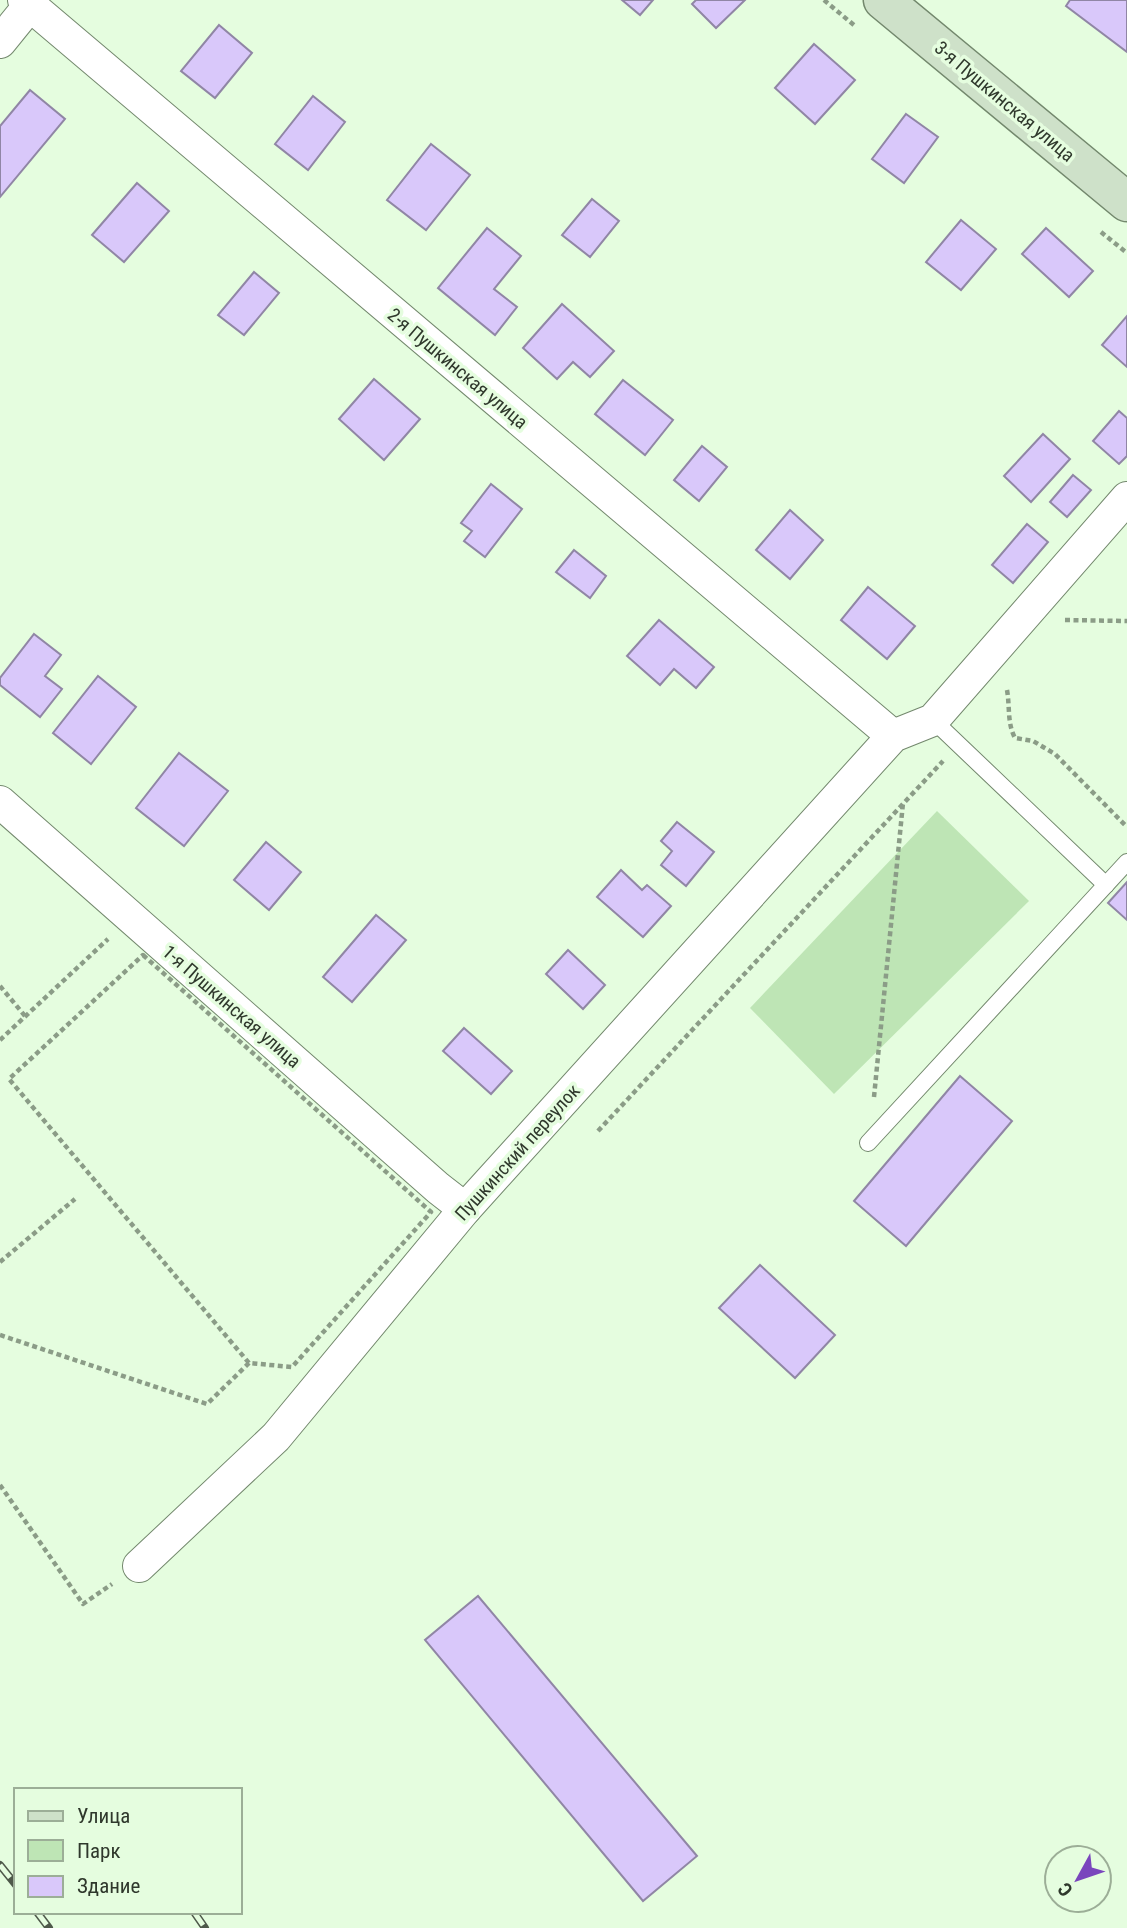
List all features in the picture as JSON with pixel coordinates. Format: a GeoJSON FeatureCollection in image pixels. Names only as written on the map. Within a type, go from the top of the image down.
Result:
{"type":"FeatureCollection","features":[{"type":"Feature","properties":{"kind":"main road","name":"3-я Пушкинская улица"},"geometry":{"type":"LineString","coordinates":[[883,0],[1127,202]]}},
{"type":"Feature","properties":{"kind":"street"},"geometry":{"type":"LineString","coordinates":[[0,41],[27,3]]}},
{"type":"Feature","properties":{"kind":"street","name":"2-я Пушкинская улица"},"geometry":{"type":"LineString","coordinates":[[27,3],[892,736]]}},
{"type":"Feature","properties":{"kind":"street"},"geometry":{"type":"LineString","coordinates":[[892,736],[933,720],[1127,498]]}},
{"type":"Feature","properties":{"kind":"street","name":"Пушкинский переулок"},"geometry":{"type":"LineString","coordinates":[[139,1566],[276,1437],[465,1209],[892,736]]}},
{"type":"Feature","properties":{"kind":"street","name":"1-я Пушкинская улица"},"geometry":{"type":"LineString","coordinates":[[0,802],[465,1209]]}},
{"type":"Feature","properties":{"kind":"lane"},"geometry":{"type":"LineString","coordinates":[[933,720],[1105,885]]}},
{"type":"Feature","properties":{"kind":"lane"},"geometry":{"type":"LineString","coordinates":[[868,1143],[1127,862]]}},
{"type":"Feature","properties":{"kind":"path"},"geometry":{"type":"LineString","coordinates":[[1066,610],[1057,620],[1127,621]]}},
{"type":"Feature","properties":{"kind":"path"},"geometry":{"type":"LineString","coordinates":[[1010,679],[1007,690],[1010,711],[1008,724],[1016,738],[1033,741],[1055,754],[1127,827]]}},
{"type":"Feature","properties":{"kind":"path"},"geometry":{"type":"LineString","coordinates":[[999,699],[1007,690]]}},
{"type":"Feature","properties":{"kind":"path"},"geometry":{"type":"LineString","coordinates":[[598,1131],[959,744]]}},
{"type":"Feature","properties":{"kind":"path"},"geometry":{"type":"LineString","coordinates":[[874,1101],[903,802]]}},
{"type":"Feature","properties":{"kind":"path"},"geometry":{"type":"LineString","coordinates":[[0,1040],[116,930]]}},
{"type":"Feature","properties":{"kind":"path"},"geometry":{"type":"LineString","coordinates":[[0,1335],[207,1404],[249,1363],[292,1367],[431,1212],[143,955],[9,1079],[249,1363]]}},
{"type":"Feature","properties":{"kind":"path"},"geometry":{"type":"LineString","coordinates":[[0,986],[25,1016]]}},
{"type":"Feature","properties":{"kind":"path"},"geometry":{"type":"LineString","coordinates":[[0,1262],[75,1199]]}},
{"type":"Feature","properties":{"kind":"path"},"geometry":{"type":"LineString","coordinates":[[0,1485],[83,1604],[139,1566]]}},
{"type":"Feature","properties":{"kind":"green space"},"geometry":{"type":"Polygon","coordinates":[[[937,811],[1029,901],[834,1094],[750,1008],[937,811]]]}},
{"type":"Feature","properties":{"kind":"building"},"geometry":{"type":"Polygon","coordinates":[[[622,0],[653,0],[640,15],[622,0]]]}},
{"type":"Feature","properties":{"kind":"building"},"geometry":{"type":"Polygon","coordinates":[[[696,0],[745,0],[716,28],[692,4],[696,0]]]}},
{"type":"Feature","properties":{"kind":"building"},"geometry":{"type":"Polygon","coordinates":[[[1070,0],[1127,0],[1127,52],[1066,6],[1070,0]]]}},
{"type":"Feature","properties":{"kind":"building"},"geometry":{"type":"Polygon","coordinates":[[[219,25],[252,53],[215,98],[181,71],[219,25]]]}},
{"type":"Feature","properties":{"kind":"building"},"geometry":{"type":"Polygon","coordinates":[[[814,44],[855,80],[815,124],[775,88],[814,44]]]}},
{"type":"Feature","properties":{"kind":"building"},"geometry":{"type":"Polygon","coordinates":[[[30,90],[65,119],[0,197],[0,126],[30,90]]]}},
{"type":"Feature","properties":{"kind":"building"},"geometry":{"type":"Polygon","coordinates":[[[313,96],[345,122],[308,170],[275,144],[313,96]]]}},
{"type":"Feature","properties":{"kind":"building"},"geometry":{"type":"Polygon","coordinates":[[[906,114],[938,137],[904,183],[872,159],[906,114]]]}},
{"type":"Feature","properties":{"kind":"building"},"geometry":{"type":"Polygon","coordinates":[[[431,144],[470,175],[426,230],[387,200],[431,144]]]}},
{"type":"Feature","properties":{"kind":"building"},"geometry":{"type":"Polygon","coordinates":[[[137,183],[169,211],[124,262],[92,235],[137,183]]]}},
{"type":"Feature","properties":{"kind":"building"},"geometry":{"type":"Polygon","coordinates":[[[592,199],[619,221],[590,257],[562,235],[592,199]]]}},
{"type":"Feature","properties":{"kind":"building"},"geometry":{"type":"Polygon","coordinates":[[[961,220],[996,249],[961,290],[926,262],[961,220]]]}},
{"type":"Feature","properties":{"kind":"building"},"geometry":{"type":"Polygon","coordinates":[[[487,228],[521,256],[494,289],[517,307],[495,335],[438,288],[487,228]]]}},
{"type":"Feature","properties":{"kind":"building"},"geometry":{"type":"Polygon","coordinates":[[[1046,228],[1093,271],[1069,297],[1022,254],[1046,228]]]}},
{"type":"Feature","properties":{"kind":"building"},"geometry":{"type":"Polygon","coordinates":[[[254,272],[279,293],[244,335],[218,315],[254,272]]]}},
{"type":"Feature","properties":{"kind":"building"},"geometry":{"type":"Polygon","coordinates":[[[562,304],[614,351],[590,377],[573,362],[557,379],[523,348],[562,304]]]}},
{"type":"Feature","properties":{"kind":"building"},"geometry":{"type":"Polygon","coordinates":[[[1127,316],[1127,367],[1102,345],[1127,316]]]}},
{"type":"Feature","properties":{"kind":"building"},"geometry":{"type":"Polygon","coordinates":[[[374,379],[420,419],[384,460],[339,419],[374,379]]]}},
{"type":"Feature","properties":{"kind":"building"},"geometry":{"type":"Polygon","coordinates":[[[623,380],[673,420],[645,455],[595,414],[623,380]]]}},
{"type":"Feature","properties":{"kind":"building"},"geometry":{"type":"Polygon","coordinates":[[[1119,411],[1127,418],[1127,456],[1119,464],[1093,441],[1119,411]]]}},
{"type":"Feature","properties":{"kind":"building"},"geometry":{"type":"Polygon","coordinates":[[[1043,434],[1070,459],[1031,502],[1004,476],[1043,434]]]}},
{"type":"Feature","properties":{"kind":"building"},"geometry":{"type":"Polygon","coordinates":[[[702,446],[727,467],[699,501],[674,480],[702,446]]]}},
{"type":"Feature","properties":{"kind":"building"},"geometry":{"type":"Polygon","coordinates":[[[1073,475],[1091,490],[1067,517],[1050,502],[1073,475]]]}},
{"type":"Feature","properties":{"kind":"building"},"geometry":{"type":"Polygon","coordinates":[[[491,484],[522,509],[485,557],[464,541],[472,531],[461,523],[491,484]]]}},
{"type":"Feature","properties":{"kind":"building"},"geometry":{"type":"Polygon","coordinates":[[[790,510],[823,540],[790,579],[756,550],[790,510]]]}},
{"type":"Feature","properties":{"kind":"building"},"geometry":{"type":"Polygon","coordinates":[[[1027,524],[1048,542],[1013,583],[992,565],[1027,524]]]}},
{"type":"Feature","properties":{"kind":"building"},"geometry":{"type":"Polygon","coordinates":[[[574,550],[606,576],[590,598],[556,572],[574,550]]]}},
{"type":"Feature","properties":{"kind":"building"},"geometry":{"type":"Polygon","coordinates":[[[868,587],[915,626],[887,659],[841,620],[868,587]]]}},
{"type":"Feature","properties":{"kind":"building"},"geometry":{"type":"Polygon","coordinates":[[[659,620],[714,667],[696,688],[674,669],[660,685],[627,656],[659,620]]]}},
{"type":"Feature","properties":{"kind":"building"},"geometry":{"type":"Polygon","coordinates":[[[34,634],[61,655],[45,676],[62,689],[40,717],[0,685],[0,678],[34,634]]]}},
{"type":"Feature","properties":{"kind":"building"},"geometry":{"type":"Polygon","coordinates":[[[98,676],[136,707],[91,764],[53,733],[98,676]]]}},
{"type":"Feature","properties":{"kind":"building"},"geometry":{"type":"Polygon","coordinates":[[[179,753],[228,791],[184,846],[136,808],[179,753]]]}},
{"type":"Feature","properties":{"kind":"building"},"geometry":{"type":"Polygon","coordinates":[[[677,822],[714,852],[686,886],[661,865],[672,851],[661,841],[677,822]]]}},
{"type":"Feature","properties":{"kind":"building"},"geometry":{"type":"Polygon","coordinates":[[[266,842],[301,872],[269,910],[234,880],[266,842]]]}},
{"type":"Feature","properties":{"kind":"building"},"geometry":{"type":"Polygon","coordinates":[[[621,870],[642,890],[647,885],[671,906],[643,937],[597,897],[621,870]]]}},
{"type":"Feature","properties":{"kind":"building"},"geometry":{"type":"Polygon","coordinates":[[[1127,882],[1127,920],[1108,903],[1127,882]]]}},
{"type":"Feature","properties":{"kind":"building"},"geometry":{"type":"Polygon","coordinates":[[[376,915],[406,940],[352,1002],[323,977],[376,915]]]}},
{"type":"Feature","properties":{"kind":"building"},"geometry":{"type":"Polygon","coordinates":[[[568,950],[605,985],[583,1009],[546,974],[568,950]]]}},
{"type":"Feature","properties":{"kind":"building"},"geometry":{"type":"Polygon","coordinates":[[[464,1028],[512,1071],[491,1094],[443,1051],[464,1028]]]}},
{"type":"Feature","properties":{"kind":"building"},"geometry":{"type":"Polygon","coordinates":[[[960,1076],[1012,1121],[906,1246],[854,1201],[960,1076]]]}},
{"type":"Feature","properties":{"kind":"building"},"geometry":{"type":"Polygon","coordinates":[[[760,1265],[835,1335],[795,1378],[719,1308],[760,1265]]]}},
{"type":"Feature","properties":{"kind":"building"},"geometry":{"type":"Polygon","coordinates":[[[478,1596],[697,1856],[643,1901],[425,1640],[478,1596]]]}},
{"type":"Feature","properties":{"kind":"railway"},"geometry":{"type":"LineString","coordinates":[[0,1865],[14,1882]]}},
{"type":"Feature","properties":{"kind":"railway"},"geometry":{"type":"LineString","coordinates":[[38,1914],[49,1928]]}},
{"type":"Feature","properties":{"kind":"railway"},"geometry":{"type":"LineString","coordinates":[[195,1914],[205,1928]]}}]}
